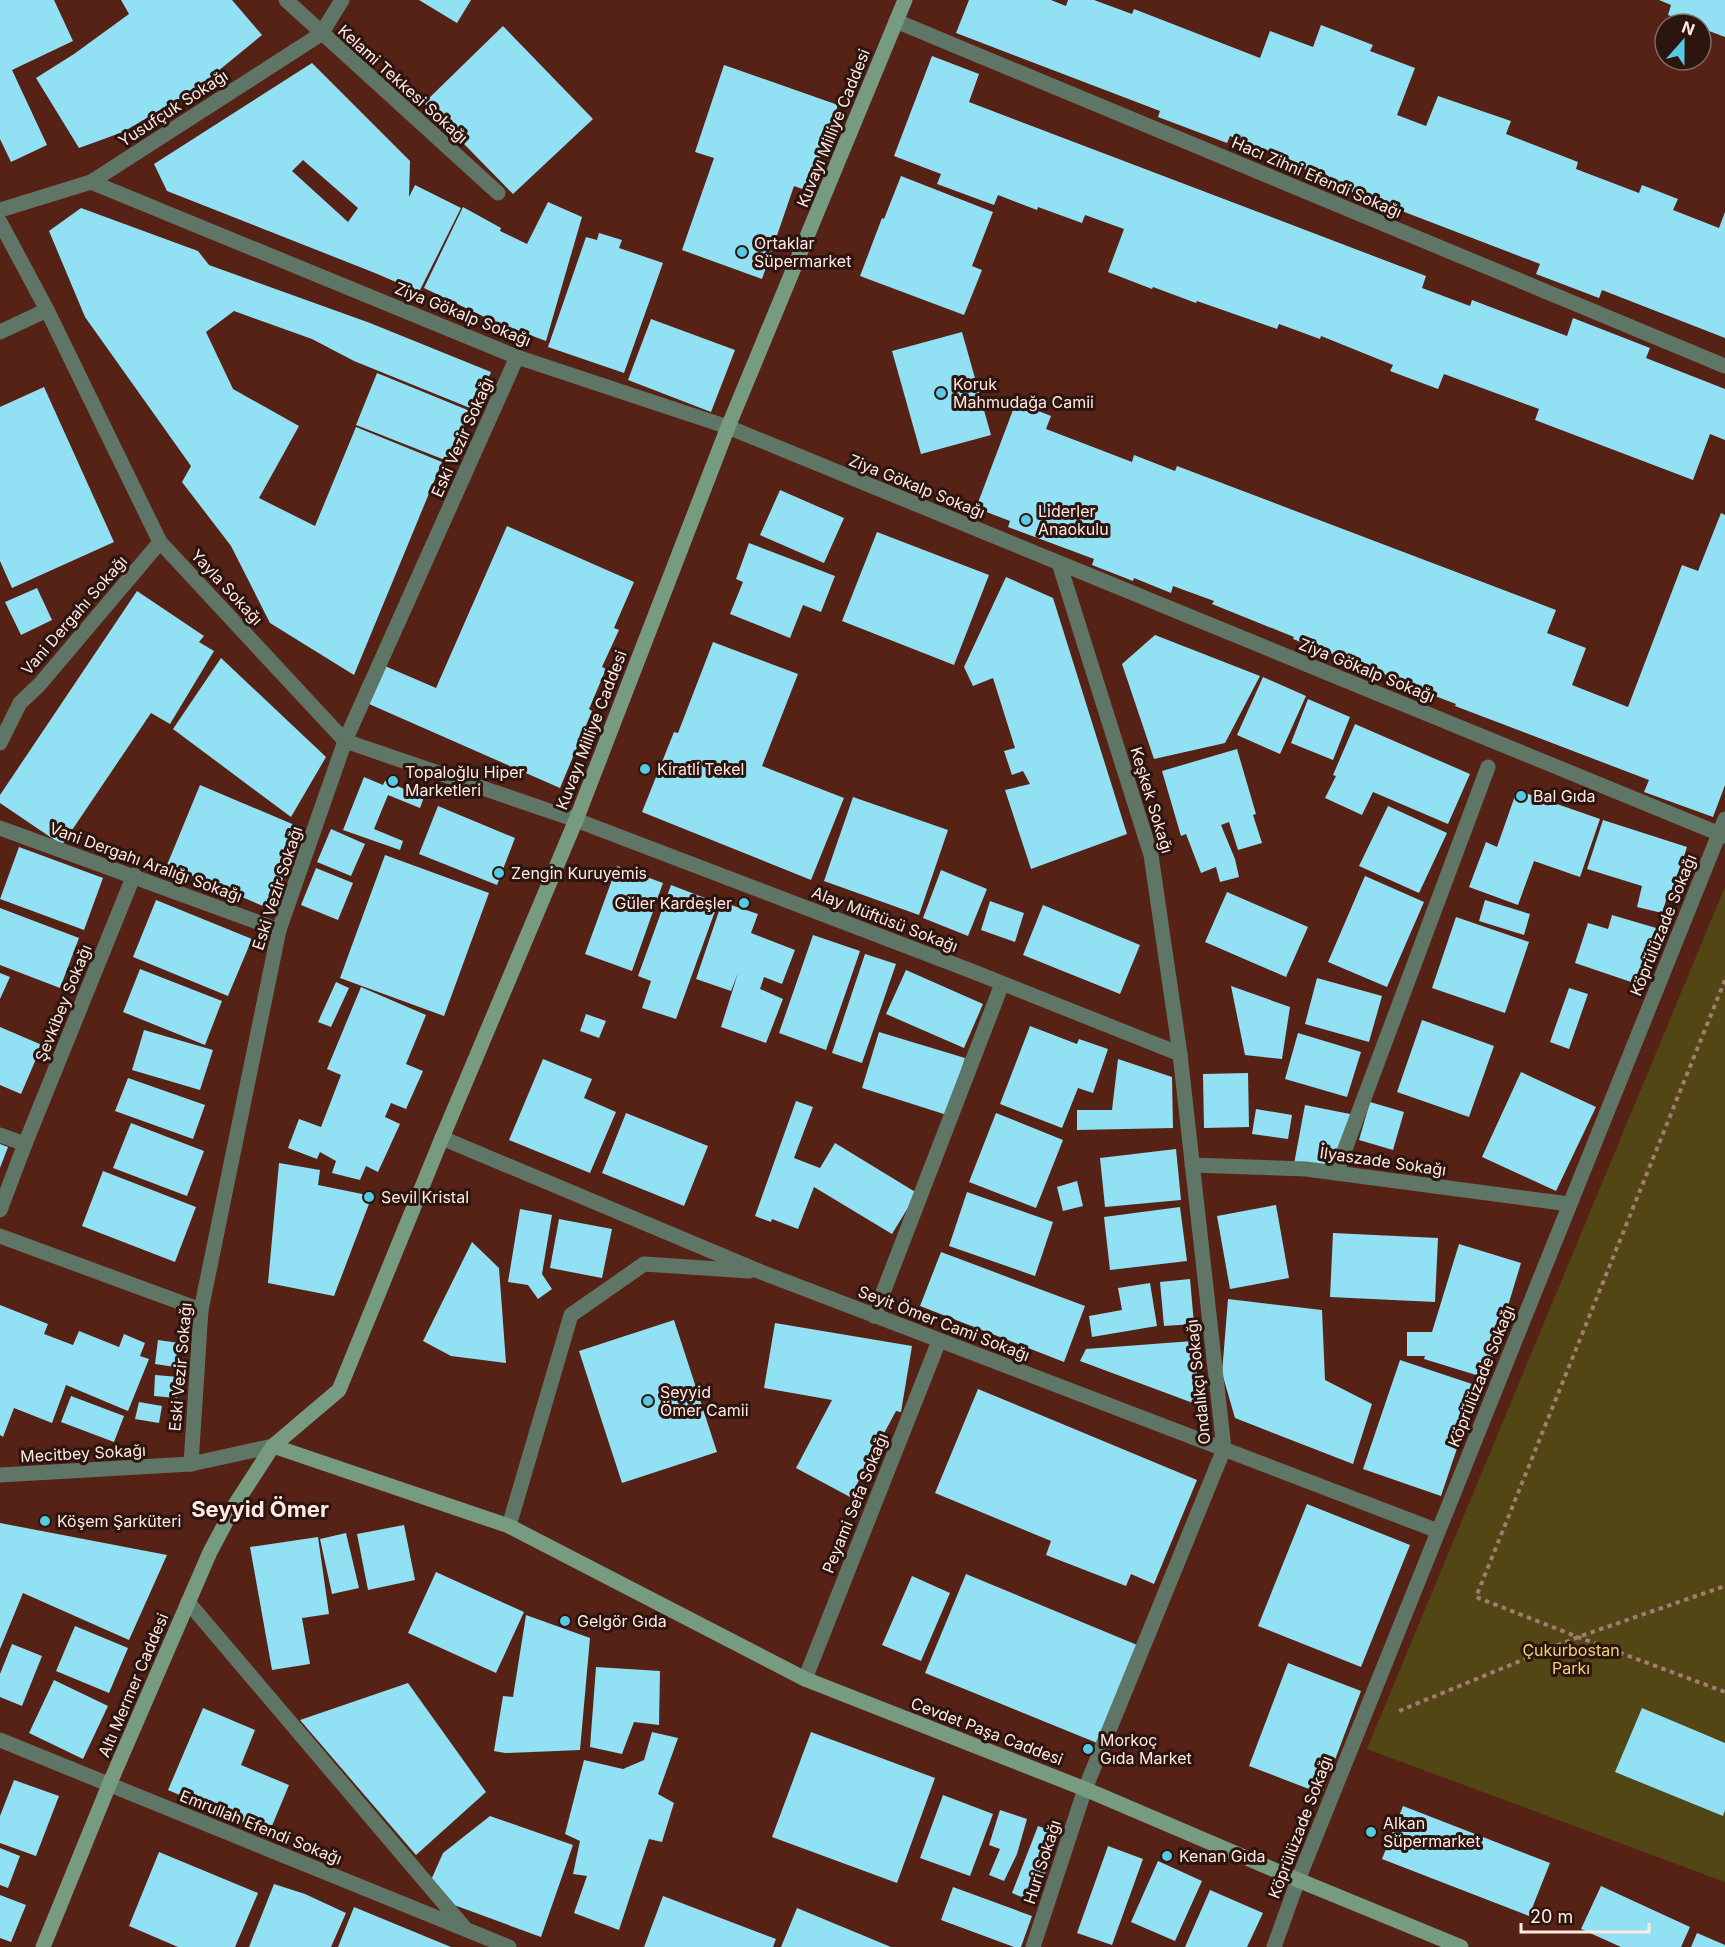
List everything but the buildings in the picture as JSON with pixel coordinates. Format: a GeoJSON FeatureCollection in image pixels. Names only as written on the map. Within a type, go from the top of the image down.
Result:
{"type":"FeatureCollection","features":[{"type":"Feature","properties":{"kind":"street","name":"Kelami Tekkesi Sokağı"},"geometry":{"type":"LineString","coordinates":[[286,0],[498,193]]}},
{"type":"Feature","properties":{"kind":"street","name":"Yusufçuk Sokağı"},"geometry":{"type":"LineString","coordinates":[[0,210],[91,182],[321,34],[342,0]]}},
{"type":"Feature","properties":{"kind":"street","name":"Kuvayı Milliye Caddesi"},"geometry":{"type":"LineString","coordinates":[[273,1446],[339,1390],[576,820],[728,427],[905,0]]}},
{"type":"Feature","properties":{"kind":"street","name":"Hacı Zihni Efendi Sokağı"},"geometry":{"type":"LineString","coordinates":[[896,21],[1725,366]]}},
{"type":"Feature","properties":{"kind":"street","name":"Ziya Gökalp Sokağı"},"geometry":{"type":"LineString","coordinates":[[91,182],[517,357],[728,427],[1722,835]]}},
{"type":"Feature","properties":{"kind":"street","name":"Yayla Sokağı"},"geometry":{"type":"LineString","coordinates":[[0,222],[160,542],[345,741],[576,820]]}},
{"type":"Feature","properties":{"kind":"street"},"geometry":{"type":"LineString","coordinates":[[0,332],[46,310]]}},
{"type":"Feature","properties":{"kind":"street","name":"Eski Vezir Sokağı"},"geometry":{"type":"LineString","coordinates":[[191,1464],[201,1310],[279,930],[345,741],[517,357]]}},
{"type":"Feature","properties":{"kind":"street","name":"Vani Dergahı Sokağı"},"geometry":{"type":"LineString","coordinates":[[0,743],[20,703],[40,684],[160,542]]}},
{"type":"Feature","properties":{"kind":"street","name":"Keşkek Sokağı"},"geometry":{"type":"LineString","coordinates":[[1059,563],[1151,855],[1180,1054]]}},
{"type":"Feature","properties":{"kind":"street"},"geometry":{"type":"LineString","coordinates":[[1336,1173],[1488,767]]}},
{"type":"Feature","properties":{"kind":"street","name":"Köprülüzade Sokağı"},"geometry":{"type":"LineString","coordinates":[[1274,1947],[1298,1880],[1569,1204],[1722,835],[1725,819]]}},
{"type":"Feature","properties":{"kind":"street","name":"Alay Müftüsü Sokağı"},"geometry":{"type":"LineString","coordinates":[[576,820],[1180,1054]]}},
{"type":"Feature","properties":{"kind":"street","name":"Vani Dergahı Aralığı Sokağı"},"geometry":{"type":"LineString","coordinates":[[0,828],[134,875],[279,930]]}},
{"type":"Feature","properties":{"kind":"street","name":"Şevkibey Sokağı"},"geometry":{"type":"LineString","coordinates":[[0,1210],[134,875]]}},
{"type":"Feature","properties":{"kind":"street"},"geometry":{"type":"LineString","coordinates":[[874,1316],[1002,984]]}},
{"type":"Feature","properties":{"kind":"street","name":"Ondalıkçı Sokağı"},"geometry":{"type":"LineString","coordinates":[[1085,1789],[1224,1449],[1180,1054]]}},
{"type":"Feature","properties":{"kind":"street"},"geometry":{"type":"LineString","coordinates":[[0,1135],[25,1144]]}},
{"type":"Feature","properties":{"kind":"street","name":"Seyit Ömer Cami Sokağı"},"geometry":{"type":"LineString","coordinates":[[442,1138],[761,1272],[1438,1531]]}},
{"type":"Feature","properties":{"kind":"street","name":"İlyaszade Sokağı"},"geometry":{"type":"LineString","coordinates":[[1192,1165],[1306,1169],[1569,1204]]}},
{"type":"Feature","properties":{"kind":"street"},"geometry":{"type":"LineString","coordinates":[[0,1236],[201,1310]]}},
{"type":"Feature","properties":{"kind":"street"},"geometry":{"type":"LineString","coordinates":[[509,1526],[571,1315],[644,1264],[761,1272]]}},
{"type":"Feature","properties":{"kind":"street","name":"Peyami Sefa Sokağı"},"geometry":{"type":"LineString","coordinates":[[805,1679],[939,1341]]}},
{"type":"Feature","properties":{"kind":"street","name":"Meсitbey Sokağı"},"geometry":{"type":"LineString","coordinates":[[0,1475],[191,1464],[273,1446]]}},
{"type":"Feature","properties":{"kind":"street","name":"Cevdet Paşa Caddesi"},"geometry":{"type":"LineString","coordinates":[[273,1446],[509,1526],[805,1679],[1085,1789],[1461,1947]]}},
{"type":"Feature","properties":{"kind":"street","name":"Altı Mermer Caddesi"},"geometry":{"type":"LineString","coordinates":[[43,1947],[109,1785],[210,1552],[231,1513],[273,1446]]}},
{"type":"Feature","properties":{"kind":"street"},"geometry":{"type":"LineString","coordinates":[[188,1602],[465,1929]]}},
{"type":"Feature","properties":{"kind":"street","name":"Emrullah Efendi Sokağı"},"geometry":{"type":"LineString","coordinates":[[0,1740],[509,1947]]}},
{"type":"Feature","properties":{"kind":"street","name":"Huri Sokağı"},"geometry":{"type":"LineString","coordinates":[[1033,1947],[1085,1789]]}},
{"type":"Feature","properties":{"kind":"path"},"geometry":{"type":"LineString","coordinates":[[1725,980],[1476,1597],[1725,1692]]}},
{"type":"Feature","properties":{"kind":"path"},"geometry":{"type":"LineString","coordinates":[[1359,1727],[1578,1637],[1725,1586]]}},
{"type":"Feature","properties":{"kind":"green space","name":"Çukurbostan Parkı"},"geometry":{"type":"Polygon","coordinates":[[[1725,887],[1725,1882],[1367,1749],[1725,887]]]}},
{"type":"Feature","properties":{"kind":"place","name":"Ortaklar Süpermarket"},"geometry":{"type":"Point","coordinates":[742,252]}},
{"type":"Feature","properties":{"kind":"place","name":"Koruk Mahmudağa Camii"},"geometry":{"type":"Point","coordinates":[941,393]}},
{"type":"Feature","properties":{"kind":"place","name":"Liderler Anaokulu"},"geometry":{"type":"Point","coordinates":[1026,520]}},
{"type":"Feature","properties":{"kind":"place","name":"Kiratli Tekel"},"geometry":{"type":"Point","coordinates":[645,769]}},
{"type":"Feature","properties":{"kind":"place","name":"Topaloğlu Hiper Marketleri"},"geometry":{"type":"Point","coordinates":[393,781]}},
{"type":"Feature","properties":{"kind":"place","name":"Bal Gıda"},"geometry":{"type":"Point","coordinates":[1521,796]}},
{"type":"Feature","properties":{"kind":"place","name":"Zengin Kuruyemis"},"geometry":{"type":"Point","coordinates":[499,873]}},
{"type":"Feature","properties":{"kind":"place","name":"Güler Kardeşler"},"geometry":{"type":"Point","coordinates":[744,903]}},
{"type":"Feature","properties":{"kind":"place","name":"Sevil Kristal"},"geometry":{"type":"Point","coordinates":[369,1197]}},
{"type":"Feature","properties":{"kind":"place","name":"Seyyid Ömer Camii"},"geometry":{"type":"Point","coordinates":[648,1401]}},
{"type":"Feature","properties":{"kind":"place","name":"Köşem Şarküteri"},"geometry":{"type":"Point","coordinates":[45,1521]}},
{"type":"Feature","properties":{"kind":"place","name":"Gelgör Gıda"},"geometry":{"type":"Point","coordinates":[565,1621]}},
{"type":"Feature","properties":{"kind":"place","name":"Morkoç Gıda Market"},"geometry":{"type":"Point","coordinates":[1088,1749]}},
{"type":"Feature","properties":{"kind":"place","name":"Alkan Süpermarket"},"geometry":{"type":"Point","coordinates":[1371,1832]}},
{"type":"Feature","properties":{"kind":"place","name":"Kenan Gıda"},"geometry":{"type":"Point","coordinates":[1167,1856]}},
{"type":"Feature","properties":{"kind":"district","name":"Seyyid Ömer"},"geometry":{"type":"Point","coordinates":[260,1509]}}]}
